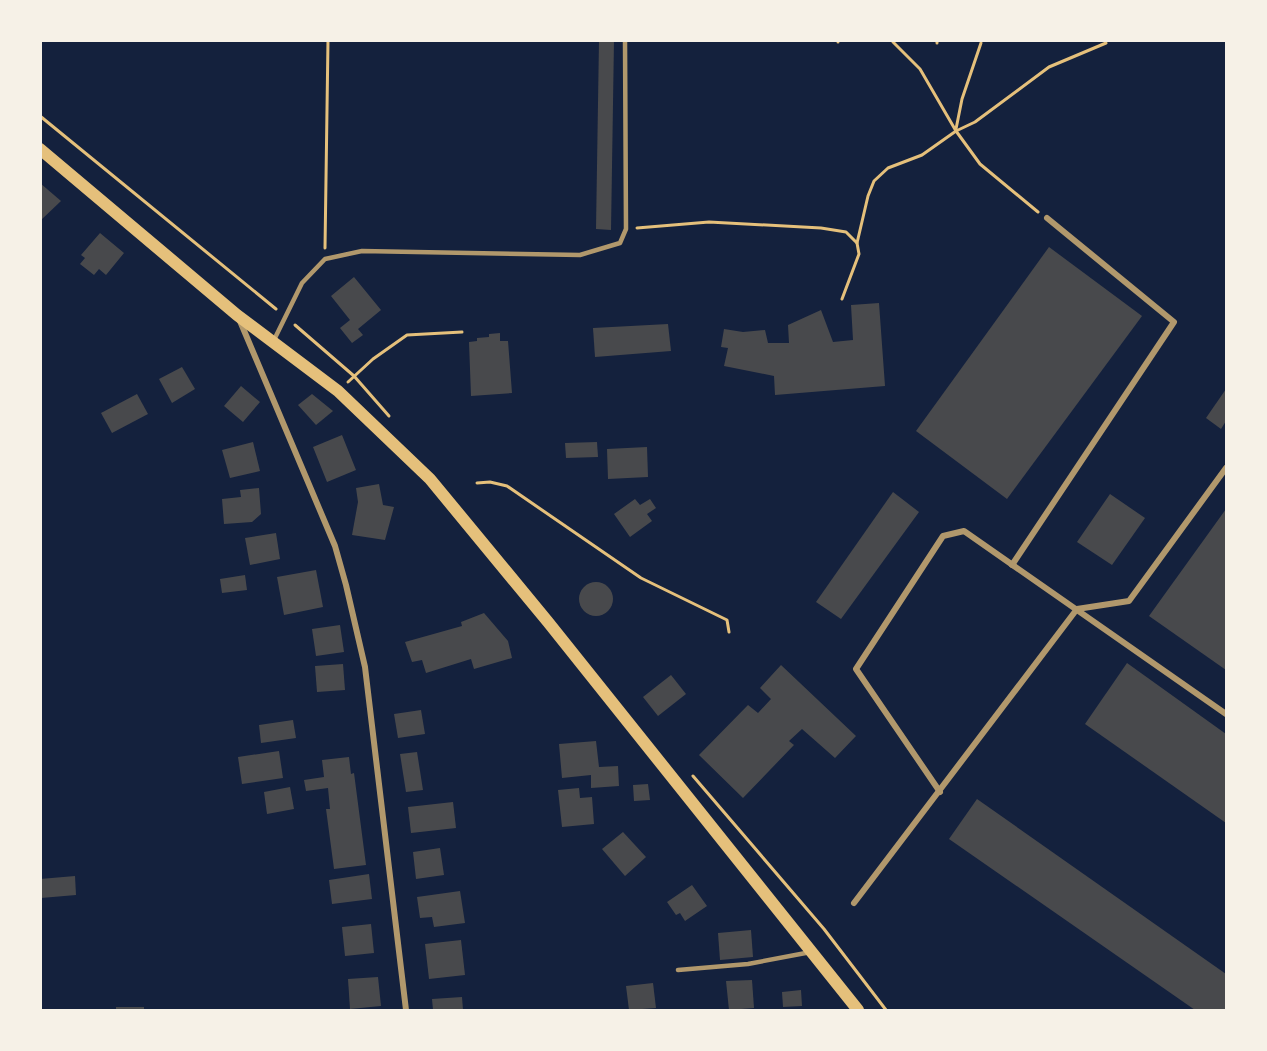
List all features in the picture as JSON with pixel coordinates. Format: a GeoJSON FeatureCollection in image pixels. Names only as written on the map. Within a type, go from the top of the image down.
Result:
{"type":"FeatureCollection","features":[{"type":"Feature","properties":{"kind":"main road"},"geometry":{"type":"LineString","coordinates":[[40,148],[237,315],[338,392],[430,479],[548,622],[858,1011]]}},
{"type":"Feature","properties":{"kind":"street"},"geometry":{"type":"LineString","coordinates":[[1012,564],[1174,322],[1047,218]]}},
{"type":"Feature","properties":{"kind":"street"},"geometry":{"type":"LineString","coordinates":[[237,315],[335,546],[346,585],[365,668],[406,1011]]}},
{"type":"Feature","properties":{"kind":"street"},"geometry":{"type":"LineString","coordinates":[[854,903],[1077,609],[1128,601],[1227,468]]}},
{"type":"Feature","properties":{"kind":"street"},"geometry":{"type":"LineString","coordinates":[[940,792],[856,669],[943,536],[964,531],[1227,714]]}},
{"type":"Feature","properties":{"kind":"lane"},"geometry":{"type":"LineString","coordinates":[[273,342],[302,283],[325,259],[362,251],[580,255],[620,243],[626,229],[625,40]]}},
{"type":"Feature","properties":{"kind":"lane"},"geometry":{"type":"LineString","coordinates":[[678,970],[748,964],[811,952]]}},
{"type":"Feature","properties":{"kind":"path"},"geometry":{"type":"LineString","coordinates":[[325,259],[328,40]]}},
{"type":"Feature","properties":{"kind":"path"},"geometry":{"type":"LineString","coordinates":[[893,42],[920,69],[956,131],[980,164],[1047,218]]}},
{"type":"Feature","properties":{"kind":"path"},"geometry":{"type":"LineString","coordinates":[[956,131],[962,99],[981,43]]}},
{"type":"Feature","properties":{"kind":"path"},"geometry":{"type":"LineString","coordinates":[[842,299],[859,254],[857,243],[868,196],[874,181],[888,168],[922,155],[956,131],[975,122],[1049,67],[1106,43]]}},
{"type":"Feature","properties":{"kind":"path"},"geometry":{"type":"LineString","coordinates":[[626,229],[709,222],[821,228],[846,232],[857,243]]}},
{"type":"Feature","properties":{"kind":"path"},"geometry":{"type":"LineString","coordinates":[[338,392],[373,359],[407,335],[462,332]]}},
{"type":"Feature","properties":{"kind":"path"},"geometry":{"type":"LineString","coordinates":[[477,483],[490,482],[507,486],[641,578],[727,620],[729,632]]}},
{"type":"Feature","properties":{"kind":"path"},"geometry":{"type":"LineString","coordinates":[[824,929],[886,1011]]}},
{"type":"Feature","properties":{"kind":"building"},"geometry":{"type":"Polygon","coordinates":[[[599,40],[614,40],[611,230],[596,229],[599,40]]]}},
{"type":"Feature","properties":{"kind":"building"},"geometry":{"type":"Polygon","coordinates":[[[40,183],[61,201],[40,221],[40,183]]]}},
{"type":"Feature","properties":{"kind":"building"},"geometry":{"type":"Polygon","coordinates":[[[100,233],[124,253],[106,275],[99,269],[94,275],[80,264],[85,258],[81,255],[100,233]]]}},
{"type":"Feature","properties":{"kind":"building"},"geometry":{"type":"Polygon","coordinates":[[[1049,247],[1142,316],[1007,499],[916,431],[1049,247]]]}},
{"type":"Feature","properties":{"kind":"building"},"geometry":{"type":"Polygon","coordinates":[[[354,277],[381,310],[358,329],[363,335],[352,343],[340,328],[350,320],[331,296],[354,277]]]}},
{"type":"Feature","properties":{"kind":"building"},"geometry":{"type":"Polygon","coordinates":[[[879,303],[885,386],[775,395],[774,376],[724,366],[728,348],[721,347],[724,329],[743,332],[765,330],[768,343],[789,343],[788,325],[821,310],[833,342],[853,340],[851,305],[879,303]]]}},
{"type":"Feature","properties":{"kind":"building"},"geometry":{"type":"Polygon","coordinates":[[[668,324],[671,351],[595,357],[593,328],[668,324]]]}},
{"type":"Feature","properties":{"kind":"building"},"geometry":{"type":"Polygon","coordinates":[[[500,333],[500,341],[508,341],[512,393],[471,396],[469,342],[477,341],[477,338],[489,337],[489,334],[500,333]]]}},
{"type":"Feature","properties":{"kind":"building"},"geometry":{"type":"Polygon","coordinates":[[[182,367],[195,389],[172,403],[159,379],[182,367]]]}},
{"type":"Feature","properties":{"kind":"building"},"geometry":{"type":"Polygon","coordinates":[[[241,386],[260,402],[243,422],[224,406],[241,386]]]}},
{"type":"Feature","properties":{"kind":"building"},"geometry":{"type":"Polygon","coordinates":[[[1226,389],[1226,421],[1221,429],[1206,418],[1226,389]]]}},
{"type":"Feature","properties":{"kind":"building"},"geometry":{"type":"Polygon","coordinates":[[[137,394],[148,414],[112,433],[101,413],[137,394]]]}},
{"type":"Feature","properties":{"kind":"building"},"geometry":{"type":"Polygon","coordinates":[[[312,394],[333,411],[316,425],[298,405],[312,394]]]}},
{"type":"Feature","properties":{"kind":"building"},"geometry":{"type":"Polygon","coordinates":[[[342,435],[356,470],[327,482],[313,447],[342,435]]]}},
{"type":"Feature","properties":{"kind":"building"},"geometry":{"type":"Polygon","coordinates":[[[253,442],[260,471],[230,478],[222,450],[253,442]]]}},
{"type":"Feature","properties":{"kind":"building"},"geometry":{"type":"Polygon","coordinates":[[[597,442],[598,457],[566,458],[565,443],[597,442]]]}},
{"type":"Feature","properties":{"kind":"building"},"geometry":{"type":"Polygon","coordinates":[[[647,447],[648,477],[608,479],[607,449],[647,447]]]}},
{"type":"Feature","properties":{"kind":"building"},"geometry":{"type":"Polygon","coordinates":[[[379,484],[383,505],[394,507],[385,540],[352,535],[358,502],[356,488],[379,484]]]}},
{"type":"Feature","properties":{"kind":"building"},"geometry":{"type":"Polygon","coordinates":[[[259,488],[261,514],[252,522],[224,524],[222,499],[241,497],[240,490],[259,488]]]}},
{"type":"Feature","properties":{"kind":"building"},"geometry":{"type":"Polygon","coordinates":[[[893,492],[919,512],[841,619],[816,602],[893,492]]]}},
{"type":"Feature","properties":{"kind":"building"},"geometry":{"type":"Polygon","coordinates":[[[1110,494],[1145,518],[1112,565],[1077,542],[1110,494]]]}},
{"type":"Feature","properties":{"kind":"building"},"geometry":{"type":"Polygon","coordinates":[[[635,499],[640,505],[650,499],[656,508],[647,514],[652,521],[630,537],[614,514],[635,499]]]}},
{"type":"Feature","properties":{"kind":"building"},"geometry":{"type":"Polygon","coordinates":[[[1226,509],[1226,670],[1149,616],[1226,509]]]}},
{"type":"Feature","properties":{"kind":"building"},"geometry":{"type":"Polygon","coordinates":[[[276,533],[280,559],[250,565],[245,538],[276,533]]]}},
{"type":"Feature","properties":{"kind":"building"},"geometry":{"type":"Polygon","coordinates":[[[316,570],[323,607],[284,615],[277,577],[316,570]]]}},
{"type":"Feature","properties":{"kind":"building"},"geometry":{"type":"Polygon","coordinates":[[[245,575],[247,590],[222,593],[220,579],[245,575]]]}},
{"type":"Feature","properties":{"kind":"building"},"geometry":{"type":"Polygon","coordinates":[[[596,582],[608,587],[613,599],[608,611],[596,616],[584,611],[579,599],[584,587],[596,582]]]}},
{"type":"Feature","properties":{"kind":"building"},"geometry":{"type":"Polygon","coordinates":[[[484,613],[508,641],[512,658],[474,669],[471,659],[426,673],[422,660],[412,662],[405,642],[462,626],[461,622],[484,613]]]}},
{"type":"Feature","properties":{"kind":"building"},"geometry":{"type":"Polygon","coordinates":[[[340,625],[344,652],[316,656],[312,629],[340,625]]]}},
{"type":"Feature","properties":{"kind":"building"},"geometry":{"type":"Polygon","coordinates":[[[1127,663],[1226,734],[1226,823],[1085,724],[1127,663]]]}},
{"type":"Feature","properties":{"kind":"building"},"geometry":{"type":"Polygon","coordinates":[[[343,664],[345,690],[317,692],[315,666],[343,664]]]}},
{"type":"Feature","properties":{"kind":"building"},"geometry":{"type":"Polygon","coordinates":[[[781,665],[856,736],[835,758],[802,729],[789,741],[794,745],[743,798],[699,755],[748,705],[758,713],[771,699],[760,688],[781,665]]]}},
{"type":"Feature","properties":{"kind":"building"},"geometry":{"type":"Polygon","coordinates":[[[671,675],[686,694],[658,716],[643,697],[671,675]]]}},
{"type":"Feature","properties":{"kind":"building"},"geometry":{"type":"Polygon","coordinates":[[[421,710],[425,734],[398,738],[394,714],[421,710]]]}},
{"type":"Feature","properties":{"kind":"building"},"geometry":{"type":"Polygon","coordinates":[[[293,720],[296,738],[261,743],[259,725],[293,720]]]}},
{"type":"Feature","properties":{"kind":"building"},"geometry":{"type":"Polygon","coordinates":[[[596,741],[599,767],[618,766],[619,786],[591,788],[591,775],[562,778],[559,744],[596,741]]]}},
{"type":"Feature","properties":{"kind":"building"},"geometry":{"type":"Polygon","coordinates":[[[279,751],[283,778],[242,784],[238,757],[279,751]]]}},
{"type":"Feature","properties":{"kind":"building"},"geometry":{"type":"Polygon","coordinates":[[[417,752],[423,790],[406,792],[400,754],[417,752]]]}},
{"type":"Feature","properties":{"kind":"building"},"geometry":{"type":"Polygon","coordinates":[[[349,757],[351,774],[354,773],[366,865],[334,869],[326,809],[330,809],[328,788],[306,791],[304,780],[324,777],[322,760],[349,757]]]}},
{"type":"Feature","properties":{"kind":"building"},"geometry":{"type":"Polygon","coordinates":[[[648,784],[650,800],[634,801],[633,785],[648,784]]]}},
{"type":"Feature","properties":{"kind":"building"},"geometry":{"type":"Polygon","coordinates":[[[290,787],[294,809],[267,814],[264,792],[290,787]]]}},
{"type":"Feature","properties":{"kind":"building"},"geometry":{"type":"Polygon","coordinates":[[[579,788],[580,798],[592,797],[594,824],[562,827],[558,790],[579,788]]]}},
{"type":"Feature","properties":{"kind":"building"},"geometry":{"type":"Polygon","coordinates":[[[977,799],[1226,974],[1226,1010],[1195,1010],[949,839],[977,799]]]}},
{"type":"Feature","properties":{"kind":"building"},"geometry":{"type":"Polygon","coordinates":[[[453,802],[456,828],[411,833],[408,807],[453,802]]]}},
{"type":"Feature","properties":{"kind":"building"},"geometry":{"type":"Polygon","coordinates":[[[623,832],[646,857],[625,876],[602,849],[623,832]]]}},
{"type":"Feature","properties":{"kind":"building"},"geometry":{"type":"Polygon","coordinates":[[[440,848],[444,875],[416,879],[413,852],[440,848]]]}},
{"type":"Feature","properties":{"kind":"building"},"geometry":{"type":"Polygon","coordinates":[[[369,874],[372,899],[332,904],[329,880],[369,874]]]}},
{"type":"Feature","properties":{"kind":"building"},"geometry":{"type":"Polygon","coordinates":[[[75,876],[76,895],[41,898],[40,879],[75,876]]]}},
{"type":"Feature","properties":{"kind":"building"},"geometry":{"type":"Polygon","coordinates":[[[692,885],[707,906],[685,921],[680,913],[676,915],[667,902],[692,885]]]}},
{"type":"Feature","properties":{"kind":"building"},"geometry":{"type":"Polygon","coordinates":[[[460,891],[465,923],[434,927],[432,917],[420,918],[417,897],[460,891]]]}},
{"type":"Feature","properties":{"kind":"building"},"geometry":{"type":"Polygon","coordinates":[[[371,924],[374,953],[345,956],[342,927],[371,924]]]}},
{"type":"Feature","properties":{"kind":"building"},"geometry":{"type":"Polygon","coordinates":[[[751,930],[753,957],[720,960],[718,933],[751,930]]]}},
{"type":"Feature","properties":{"kind":"building"},"geometry":{"type":"Polygon","coordinates":[[[461,940],[465,975],[429,979],[425,944],[461,940]]]}},
{"type":"Feature","properties":{"kind":"building"},"geometry":{"type":"Polygon","coordinates":[[[378,977],[381,1006],[350,1009],[348,979],[378,977]]]}},
{"type":"Feature","properties":{"kind":"building"},"geometry":{"type":"Polygon","coordinates":[[[752,980],[754,1008],[729,1010],[726,981],[752,980]]]}},
{"type":"Feature","properties":{"kind":"building"},"geometry":{"type":"Polygon","coordinates":[[[653,983],[656,1008],[629,1010],[626,986],[653,983]]]}},
{"type":"Feature","properties":{"kind":"building"},"geometry":{"type":"Polygon","coordinates":[[[801,990],[802,1006],[783,1007],[782,992],[801,990]]]}},
{"type":"Feature","properties":{"kind":"building"},"geometry":{"type":"Polygon","coordinates":[[[462,997],[463,1010],[433,1010],[432,999],[462,997]]]}},
{"type":"Feature","properties":{"kind":"building"},"geometry":{"type":"Polygon","coordinates":[[[116,1007],[144,1007],[144,1010],[116,1010],[116,1007]]]}}]}
